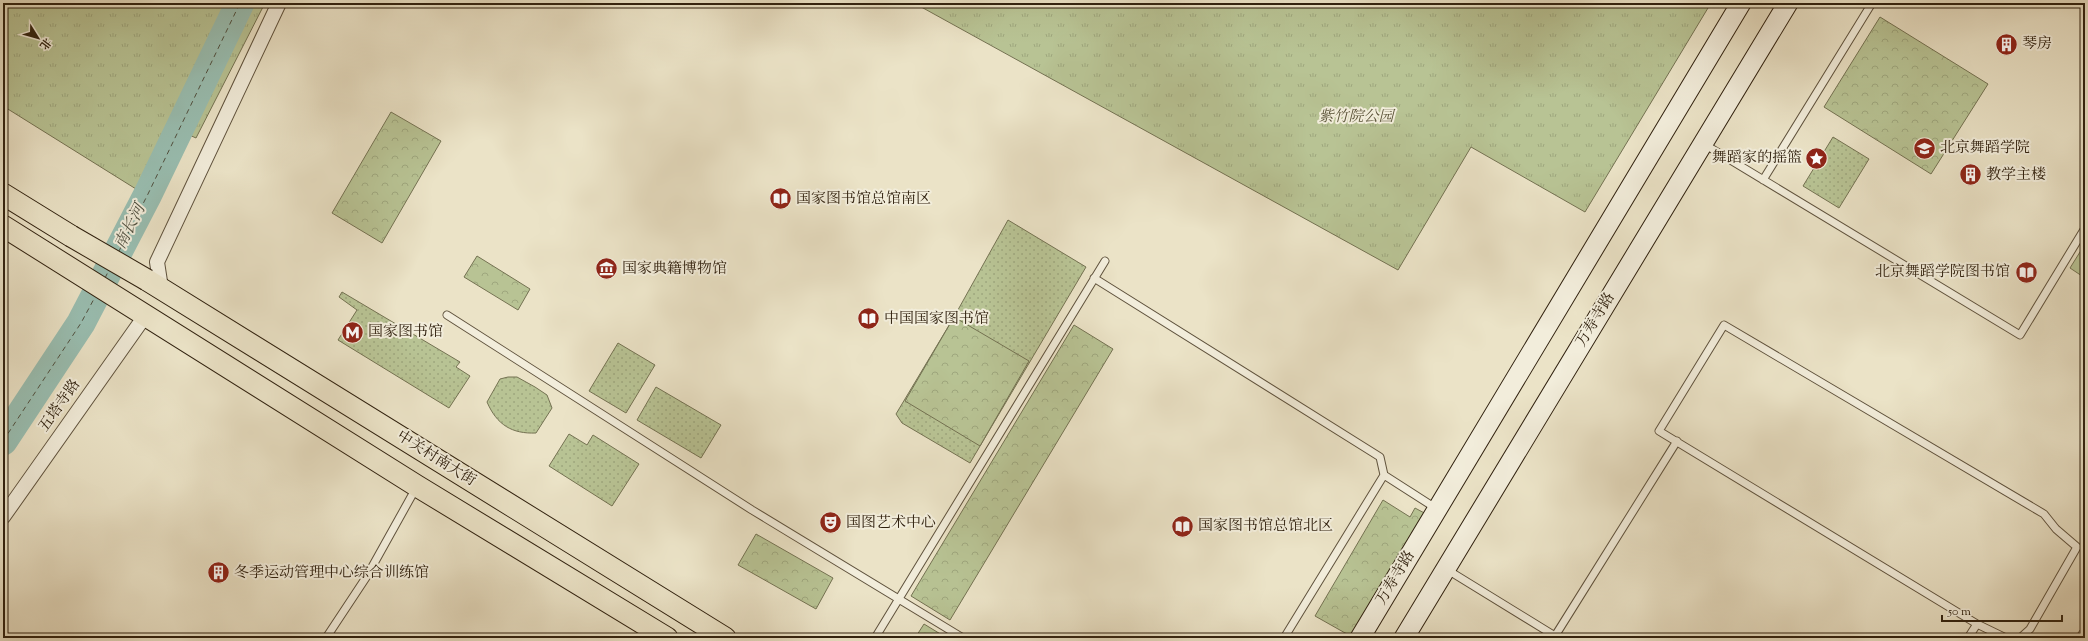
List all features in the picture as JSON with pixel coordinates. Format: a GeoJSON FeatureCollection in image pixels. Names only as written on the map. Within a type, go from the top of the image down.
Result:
{"type":"FeatureCollection","features":[{"type":"Feature","properties":{"kind":"main road","name":"中关村南大街"},"geometry":{"type":"LineString","coordinates":[[3,194],[71,236],[154,284],[725,638]]}},
{"type":"Feature","properties":{"kind":"main road"},"geometry":{"type":"LineString","coordinates":[[3,226],[417,486],[660,635]]}},
{"type":"Feature","properties":{"kind":"street"},"geometry":{"type":"LineString","coordinates":[[154,284],[157,262],[279,3]]}},
{"type":"Feature","properties":{"kind":"street","name":"万寿寺路"},"geometry":{"type":"LineString","coordinates":[[1360,638],[1741,3]]}},
{"type":"Feature","properties":{"kind":"street","name":"万寿寺路"},"geometry":{"type":"LineString","coordinates":[[1404,638],[1788,3]]}},
{"type":"Feature","properties":{"kind":"street","name":"五塔寺路"},"geometry":{"type":"LineString","coordinates":[[3,517],[145,316]]}},
{"type":"Feature","properties":{"kind":"lane"},"geometry":{"type":"LineString","coordinates":[[1763,180],[1872,3]]}},
{"type":"Feature","properties":{"kind":"lane"},"geometry":{"type":"LineString","coordinates":[[1703,144],[2020,335],[2085,228]]}},
{"type":"Feature","properties":{"kind":"lane"},"geometry":{"type":"LineString","coordinates":[[875,638],[1105,261]]}},
{"type":"Feature","properties":{"kind":"lane"},"geometry":{"type":"LineString","coordinates":[[1094,278],[1380,457],[1384,475],[1284,638]]}},
{"type":"Feature","properties":{"kind":"lane"},"geometry":{"type":"LineString","coordinates":[[447,315],[752,510],[963,638]]}},
{"type":"Feature","properties":{"kind":"lane"},"geometry":{"type":"LineString","coordinates":[[2006,638],[1977,624],[1659,431],[1724,325],[2044,514],[2056,529],[2077,548],[2030,629],[2020,638]]}},
{"type":"Feature","properties":{"kind":"lane"},"geometry":{"type":"LineString","coordinates":[[1446,569],[1555,636],[1677,441]]}},
{"type":"Feature","properties":{"kind":"lane"},"geometry":{"type":"LineString","coordinates":[[1384,475],[1437,509]]}},
{"type":"Feature","properties":{"kind":"lane"},"geometry":{"type":"LineString","coordinates":[[326,638],[367,576],[417,486]]}},
{"type":"Feature","properties":{"kind":"lane"},"geometry":{"type":"LineString","coordinates":[[1968,638],[1977,624]]}},
{"type":"Feature","properties":{"kind":"green space"},"geometry":{"type":"Polygon","coordinates":[[[3,3],[265,3],[196,138],[167,125],[136,189],[3,106],[3,3]]]}},
{"type":"Feature","properties":{"kind":"green space","name":"紫竹院公园"},"geometry":{"type":"Polygon","coordinates":[[[914,3],[1711,3],[1585,212],[1471,147],[1398,270],[914,3]]]}},
{"type":"Feature","properties":{"kind":"green space"},"geometry":{"type":"Polygon","coordinates":[[[1880,17],[1988,84],[1931,174],[1824,107],[1880,17]]]}},
{"type":"Feature","properties":{"kind":"green space"},"geometry":{"type":"Polygon","coordinates":[[[391,112],[441,141],[382,243],[332,213],[391,112]]]}},
{"type":"Feature","properties":{"kind":"green space"},"geometry":{"type":"Polygon","coordinates":[[[1833,137],[1869,159],[1839,208],[1803,186],[1833,137]]]}},
{"type":"Feature","properties":{"kind":"green space"},"geometry":{"type":"Polygon","coordinates":[[[1008,220],[1086,267],[970,463],[902,423],[896,414],[954,317],[1008,220]]]}},
{"type":"Feature","properties":{"kind":"green space"},"geometry":{"type":"Polygon","coordinates":[[[2085,244],[2085,278],[2070,268],[2085,244]]]}},
{"type":"Feature","properties":{"kind":"green space"},"geometry":{"type":"Polygon","coordinates":[[[477,256],[530,289],[518,310],[464,277],[477,256]]]}},
{"type":"Feature","properties":{"kind":"green space"},"geometry":{"type":"Polygon","coordinates":[[[342,292],[460,362],[456,367],[470,376],[449,408],[338,340],[357,310],[339,297],[342,292]]]}},
{"type":"Feature","properties":{"kind":"green space"},"geometry":{"type":"Polygon","coordinates":[[[954,317],[1029,361],[980,446],[905,401],[954,317]]]}},
{"type":"Feature","properties":{"kind":"green space"},"geometry":{"type":"Polygon","coordinates":[[[1074,325],[1113,349],[950,620],[911,596],[1074,325]]]}},
{"type":"Feature","properties":{"kind":"green space"},"geometry":{"type":"Polygon","coordinates":[[[618,343],[655,365],[626,413],[589,391],[618,343]]]}},
{"type":"Feature","properties":{"kind":"green space"},"geometry":{"type":"Polygon","coordinates":[[[517,377],[547,395],[552,408],[536,433],[520,432],[506,426],[496,417],[487,402],[500,379],[517,377]]]}},
{"type":"Feature","properties":{"kind":"green space"},"geometry":{"type":"Polygon","coordinates":[[[656,387],[721,425],[701,458],[637,420],[656,387]]]}},
{"type":"Feature","properties":{"kind":"green space"},"geometry":{"type":"Polygon","coordinates":[[[569,434],[587,445],[593,435],[639,464],[612,506],[549,466],[569,434]]]}},
{"type":"Feature","properties":{"kind":"green space"},"geometry":{"type":"Polygon","coordinates":[[[1383,500],[1410,517],[1415,508],[1428,515],[1354,638],[1315,616],[1383,500]]]}},
{"type":"Feature","properties":{"kind":"green space"},"geometry":{"type":"Polygon","coordinates":[[[756,534],[833,578],[816,609],[738,565],[756,534]]]}},
{"type":"Feature","properties":{"kind":"green space"},"geometry":{"type":"Polygon","coordinates":[[[924,624],[947,638],[915,638],[924,624]]]}},
{"type":"Feature","properties":{"kind":"waterway","name":"南长河"},"geometry":{"type":"LineString","coordinates":[[3,441],[81,323],[148,194],[240,3]]}},
{"type":"Feature","properties":{"kind":"ferry route"},"geometry":{"type":"LineString","coordinates":[[119,251],[240,3]]}},
{"type":"Feature","properties":{"kind":"ferry route"},"geometry":{"type":"LineString","coordinates":[[105,278],[109,270]]}},
{"type":"Feature","properties":{"kind":"ferry route"},"geometry":{"type":"LineString","coordinates":[[3,441],[81,323],[95,297]]}},
{"type":"Feature","properties":{"kind":"place","name":"琴房"},"geometry":{"type":"Point","coordinates":[2006,44]}},
{"type":"Feature","properties":{"kind":"place","name":"北京舞蹈学院"},"geometry":{"type":"Point","coordinates":[1925,148]}},
{"type":"Feature","properties":{"kind":"place","name":"舞蹈家的摇篮"},"geometry":{"type":"Point","coordinates":[1817,158]}},
{"type":"Feature","properties":{"kind":"place","name":"教学主楼"},"geometry":{"type":"Point","coordinates":[1970,175]}},
{"type":"Feature","properties":{"kind":"place","name":"国家图书馆总馆南区"},"geometry":{"type":"Point","coordinates":[781,199]}},
{"type":"Feature","properties":{"kind":"place","name":"国家典籍博物馆"},"geometry":{"type":"Point","coordinates":[607,269]}},
{"type":"Feature","properties":{"kind":"place","name":"北京舞蹈学院图书馆"},"geometry":{"type":"Point","coordinates":[2026,272]}},
{"type":"Feature","properties":{"kind":"place","name":"中国国家图书馆"},"geometry":{"type":"Point","coordinates":[868,319]}},
{"type":"Feature","properties":{"kind":"place","name":"国家图书馆"},"geometry":{"type":"Point","coordinates":[353,332]}},
{"type":"Feature","properties":{"kind":"place","name":"国图艺术中心"},"geometry":{"type":"Point","coordinates":[830,523]}},
{"type":"Feature","properties":{"kind":"place","name":"国家图书馆总馆北区"},"geometry":{"type":"Point","coordinates":[1182,526]}},
{"type":"Feature","properties":{"kind":"place","name":"冬季运动管理中心综合训练馆"},"geometry":{"type":"Point","coordinates":[218,573]}}]}
